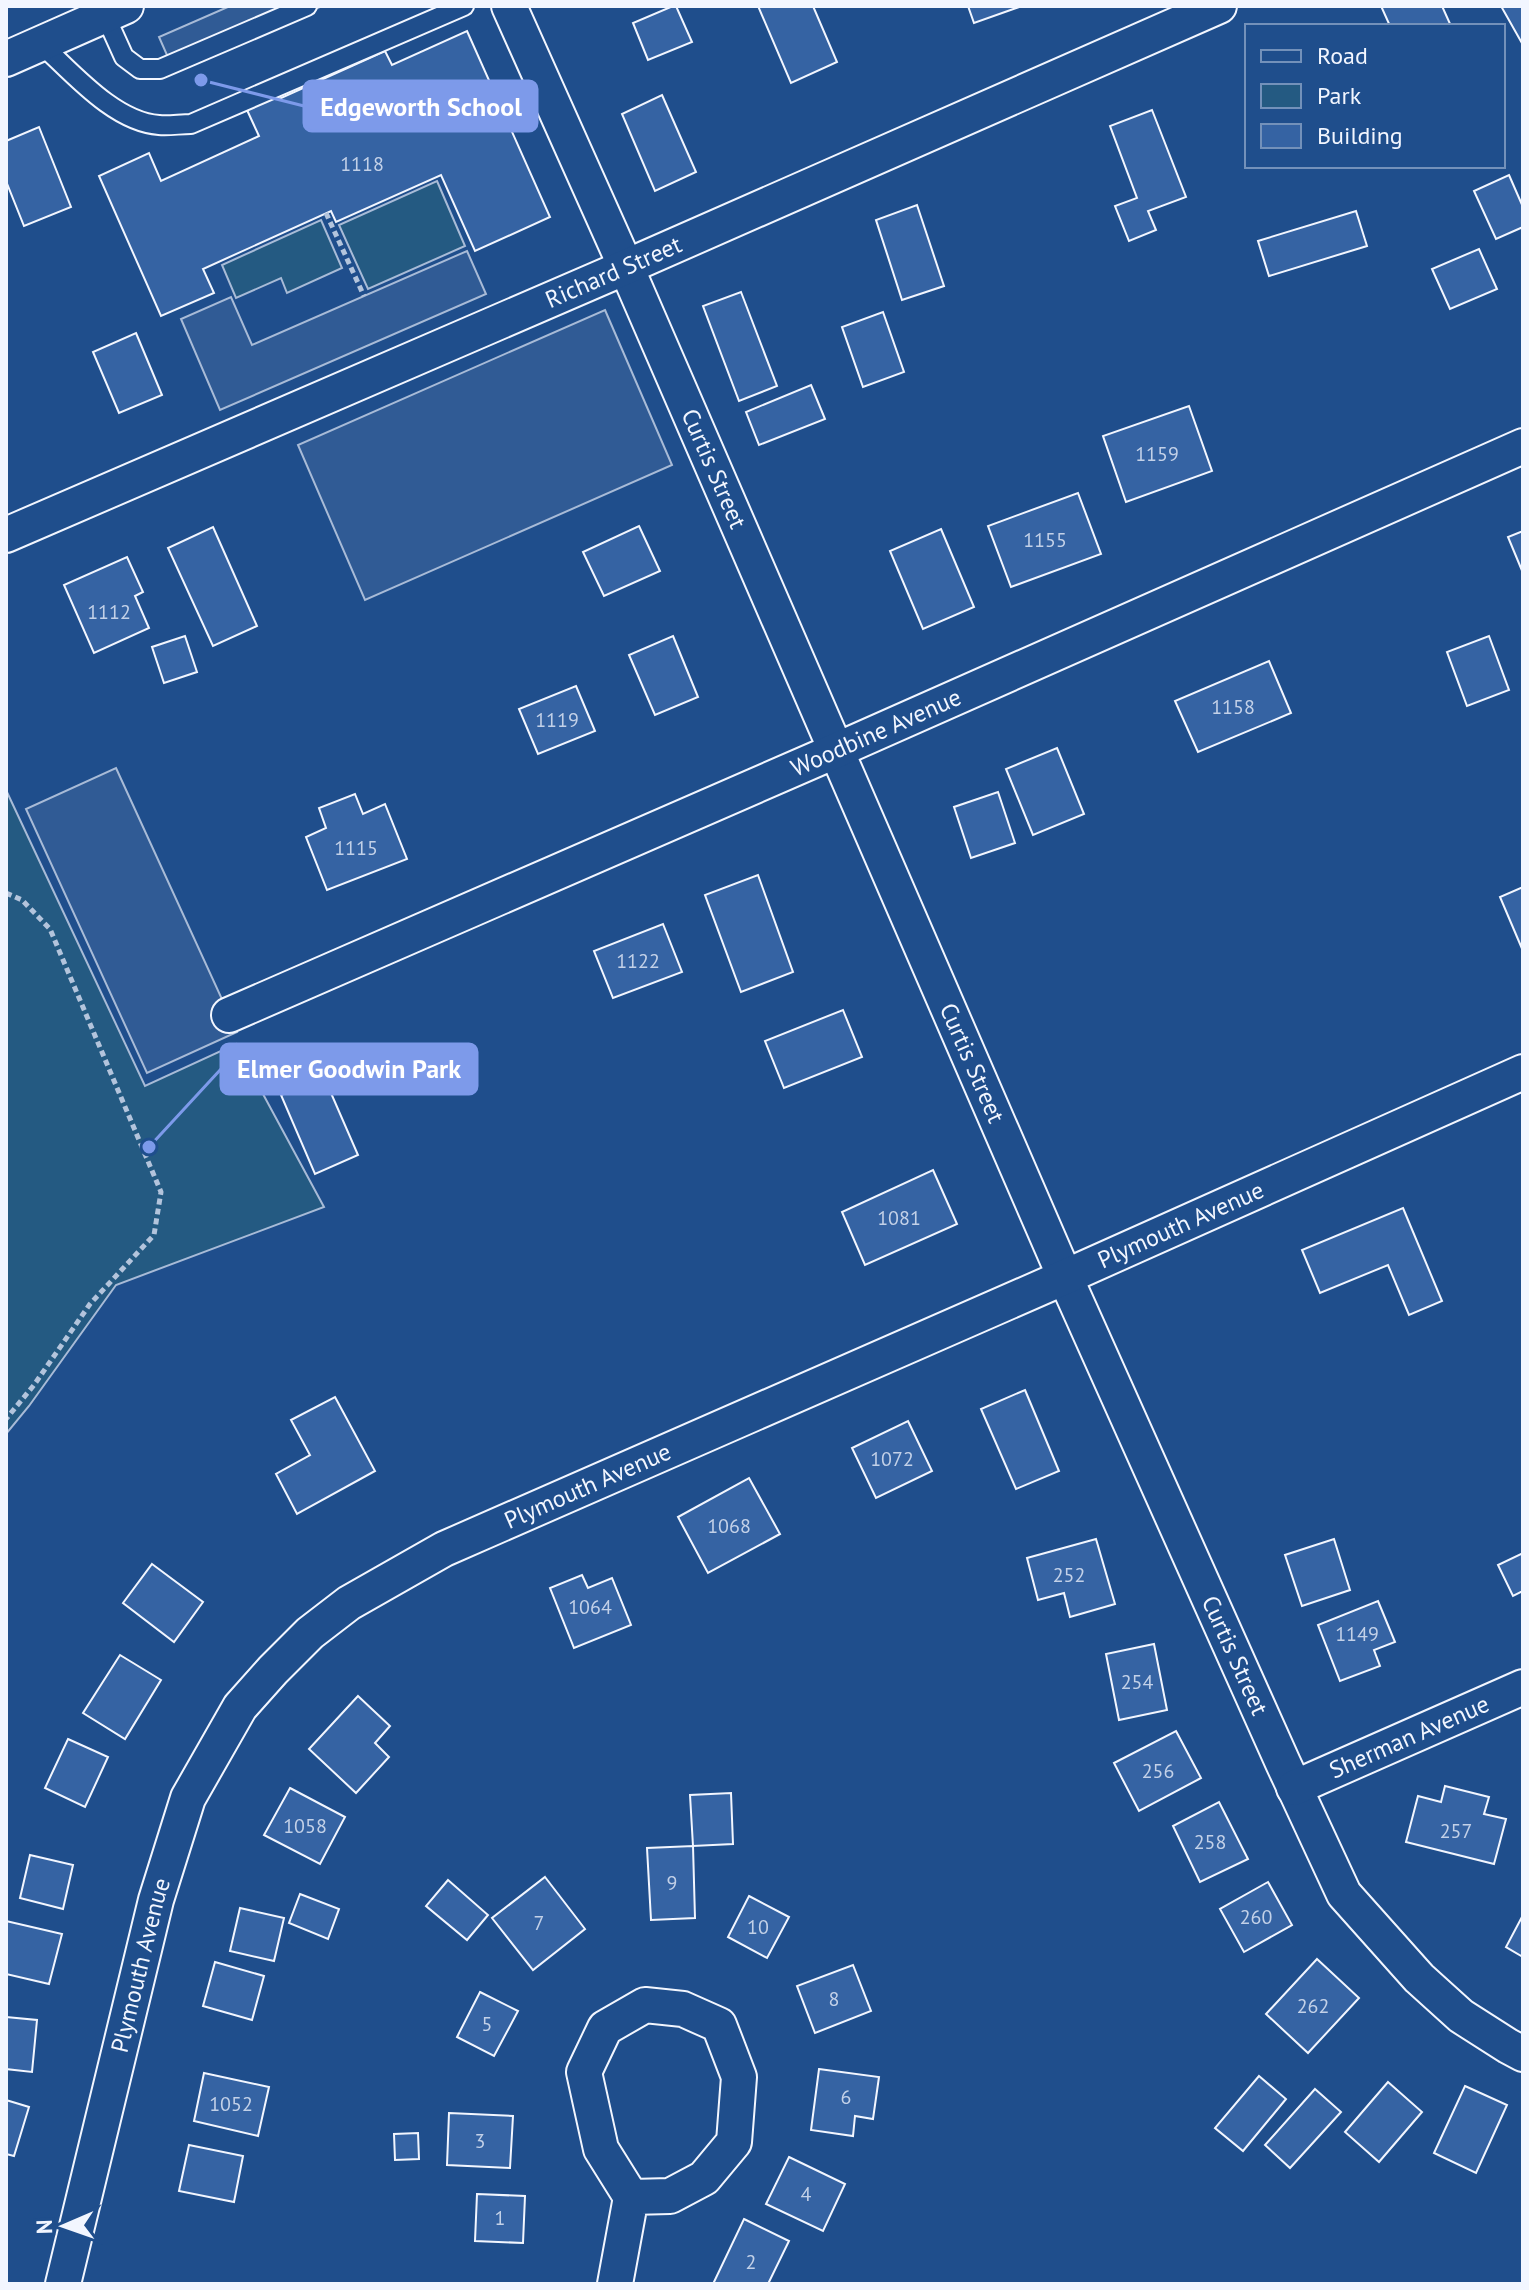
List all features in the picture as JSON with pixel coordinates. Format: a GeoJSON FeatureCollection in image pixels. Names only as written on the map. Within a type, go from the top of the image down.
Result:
{"type":"FeatureCollection","features":[{"type":"Feature","properties":{"kind":"street","name":"Curtis Street"},"geometry":{"type":"LineString","coordinates":[[509,6],[626,267],[1065,1277],[1344,1894],[1419,1978],[1461,2016],[1523,2054]]}},
{"type":"Feature","properties":{"kind":"street","name":"Richard Street"},"geometry":{"type":"LineString","coordinates":[[6,535],[1219,6]]}},
{"type":"Feature","properties":{"kind":"street"},"geometry":{"type":"LineString","coordinates":[[6,59],[115,11]]}},
{"type":"Feature","properties":{"kind":"street","name":"Woodbine Avenue"},"geometry":{"type":"LineString","coordinates":[[229,1015],[1523,446]]}},
{"type":"Feature","properties":{"kind":"street","name":"Plymouth Avenue"},"geometry":{"type":"LineString","coordinates":[[63,2284],[156,1900],[188,1798],[240,1707],[310,1633],[349,1603],[444,1549],[1523,1072]]}},
{"type":"Feature","properties":{"kind":"street","name":"Sherman Avenue"},"geometry":{"type":"LineString","coordinates":[[1294,1788],[1523,1687]]}},
{"type":"Feature","properties":{"kind":"street"},"geometry":{"type":"LineString","coordinates":[[615,2284],[631,2197],[601,2149],[584,2072],[605,2028],[645,2005],[683,2009],[719,2025],[739,2077],[734,2142],[704,2178],[670,2196],[631,2197]]}},
{"type":"Feature","properties":{"kind":"lane"},"geometry":{"type":"LineString","coordinates":[[115,11],[124,57],[140,69],[160,69],[307,6]]}},
{"type":"Feature","properties":{"kind":"lane"},"geometry":{"type":"LineString","coordinates":[[41,44],[100,98],[131,118],[157,125],[191,124],[464,6]]}},
{"type":"Feature","properties":{"kind":"path"},"geometry":{"type":"LineString","coordinates":[[326,213],[364,296]]}},
{"type":"Feature","properties":{"kind":"path"},"geometry":{"type":"LineString","coordinates":[[6,893],[22,900],[50,929],[161,1192],[154,1235],[90,1304],[34,1385],[6,1419]]}},
{"type":"Feature","properties":{"kind":"green space"},"geometry":{"type":"Polygon","coordinates":[[[437,181],[465,246],[368,289],[339,225],[437,181]]]}},
{"type":"Feature","properties":{"kind":"green space"},"geometry":{"type":"Polygon","coordinates":[[[321,220],[342,268],[287,293],[281,278],[236,298],[222,265],[321,220]]]}},
{"type":"Feature","properties":{"kind":"green space"},"geometry":{"type":"Polygon","coordinates":[[[6,790],[145,1086],[236,1044],[324,1207],[116,1285],[6,1434],[6,790]]]}},
{"type":"Feature","properties":{"kind":"shaded area"},"geometry":{"type":"Polygon","coordinates":[[[230,6],[322,6],[174,71],[159,37],[230,6]]]}},
{"type":"Feature","properties":{"kind":"shaded area"},"geometry":{"type":"Polygon","coordinates":[[[467,251],[486,294],[220,410],[181,319],[231,297],[252,345],[467,251]]]}},
{"type":"Feature","properties":{"kind":"shaded area"},"geometry":{"type":"Polygon","coordinates":[[[605,310],[672,465],[365,600],[298,445],[605,310]]]}},
{"type":"Feature","properties":{"kind":"shaded area"},"geometry":{"type":"Polygon","coordinates":[[[116,768],[237,1032],[147,1073],[26,809],[116,768]]]}},
{"type":"Feature","properties":{"kind":"building"},"geometry":{"type":"Polygon","coordinates":[[[676,6],[692,42],[648,60],[633,23],[676,6]]]}},
{"type":"Feature","properties":{"kind":"building"},"geometry":{"type":"Polygon","coordinates":[[[758,6],[813,6],[837,62],[791,83],[758,6]]]}},
{"type":"Feature","properties":{"kind":"building"},"geometry":{"type":"Polygon","coordinates":[[[968,6],[1022,6],[974,23],[968,6]]]}},
{"type":"Feature","properties":{"kind":"building"},"geometry":{"type":"Polygon","coordinates":[[[1381,6],[1442,6],[1450,24],[1389,24],[1381,6]]]}},
{"type":"Feature","properties":{"kind":"building"},"geometry":{"type":"Polygon","coordinates":[[[1501,6],[1523,6],[1523,45],[1501,6]]]}},
{"type":"Feature","properties":{"kind":"building"},"geometry":{"type":"Polygon","coordinates":[[[467,31],[550,217],[475,251],[441,175],[336,222],[331,211],[203,269],[214,293],[161,316],[99,176],[149,153],[161,181],[259,136],[241,97],[271,84],[279,99],[385,51],[392,65],[467,31]]]}},
{"type":"Feature","properties":{"kind":"building"},"geometry":{"type":"Polygon","coordinates":[[[662,95],[696,172],[655,191],[622,114],[662,95]]]}},
{"type":"Feature","properties":{"kind":"building"},"geometry":{"type":"Polygon","coordinates":[[[1152,110],[1186,197],[1148,211],[1156,230],[1129,241],[1115,206],[1137,198],[1110,126],[1152,110]]]}},
{"type":"Feature","properties":{"kind":"building"},"geometry":{"type":"Polygon","coordinates":[[[39,127],[71,207],[24,226],[6,181],[6,141],[39,127]]]}},
{"type":"Feature","properties":{"kind":"building"},"geometry":{"type":"Polygon","coordinates":[[[1509,175],[1523,207],[1523,227],[1496,239],[1474,191],[1509,175]]]}},
{"type":"Feature","properties":{"kind":"building"},"geometry":{"type":"Polygon","coordinates":[[[917,205],[944,286],[902,300],[876,220],[917,205]]]}},
{"type":"Feature","properties":{"kind":"building"},"geometry":{"type":"Polygon","coordinates":[[[1356,211],[1367,246],[1269,276],[1258,241],[1356,211]]]}},
{"type":"Feature","properties":{"kind":"building"},"geometry":{"type":"Polygon","coordinates":[[[1479,249],[1497,289],[1450,309],[1432,269],[1479,249]]]}},
{"type":"Feature","properties":{"kind":"building"},"geometry":{"type":"Polygon","coordinates":[[[741,292],[777,386],[739,401],[703,306],[741,292]]]}},
{"type":"Feature","properties":{"kind":"building"},"geometry":{"type":"Polygon","coordinates":[[[883,312],[904,372],[863,387],[842,327],[883,312]]]}},
{"type":"Feature","properties":{"kind":"building"},"geometry":{"type":"Polygon","coordinates":[[[136,333],[162,395],[119,413],[93,352],[136,333]]]}},
{"type":"Feature","properties":{"kind":"building"},"geometry":{"type":"Polygon","coordinates":[[[811,385],[825,419],[759,445],[746,412],[811,385]]]}},
{"type":"Feature","properties":{"kind":"building"},"geometry":{"type":"Polygon","coordinates":[[[1189,406],[1212,471],[1126,502],[1103,436],[1189,406]]]}},
{"type":"Feature","properties":{"kind":"building"},"geometry":{"type":"Polygon","coordinates":[[[1078,493],[1101,554],[1011,587],[988,526],[1078,493]]]}},
{"type":"Feature","properties":{"kind":"building"},"geometry":{"type":"Polygon","coordinates":[[[639,526],[660,571],[604,596],[583,552],[639,526]]]}},
{"type":"Feature","properties":{"kind":"building"},"geometry":{"type":"Polygon","coordinates":[[[213,527],[257,626],[213,646],[168,548],[213,527]]]}},
{"type":"Feature","properties":{"kind":"building"},"geometry":{"type":"Polygon","coordinates":[[[941,529],[974,607],[923,629],[890,551],[941,529]]]}},
{"type":"Feature","properties":{"kind":"building"},"geometry":{"type":"Polygon","coordinates":[[[1523,531],[1523,573],[1508,537],[1523,531]]]}},
{"type":"Feature","properties":{"kind":"building"},"geometry":{"type":"Polygon","coordinates":[[[127,557],[143,592],[135,596],[149,628],[94,653],[64,585],[127,557]]]}},
{"type":"Feature","properties":{"kind":"building"},"geometry":{"type":"Polygon","coordinates":[[[185,636],[197,672],[164,683],[152,647],[185,636]]]}},
{"type":"Feature","properties":{"kind":"building"},"geometry":{"type":"Polygon","coordinates":[[[673,636],[698,697],[655,715],[629,655],[673,636]]]}},
{"type":"Feature","properties":{"kind":"building"},"geometry":{"type":"Polygon","coordinates":[[[1489,636],[1509,690],[1467,706],[1447,652],[1489,636]]]}},
{"type":"Feature","properties":{"kind":"building"},"geometry":{"type":"Polygon","coordinates":[[[1269,661],[1291,713],[1198,752],[1175,701],[1269,661]]]}},
{"type":"Feature","properties":{"kind":"building"},"geometry":{"type":"Polygon","coordinates":[[[576,686],[595,731],[538,754],[519,709],[576,686]]]}},
{"type":"Feature","properties":{"kind":"building"},"geometry":{"type":"Polygon","coordinates":[[[1057,748],[1084,814],[1033,835],[1006,769],[1057,748]]]}},
{"type":"Feature","properties":{"kind":"building"},"geometry":{"type":"Polygon","coordinates":[[[998,792],[1015,843],[971,858],[954,807],[998,792]]]}},
{"type":"Feature","properties":{"kind":"building"},"geometry":{"type":"Polygon","coordinates":[[[355,794],[363,814],[385,804],[407,859],[327,890],[306,837],[326,828],[319,808],[355,794]]]}},
{"type":"Feature","properties":{"kind":"building"},"geometry":{"type":"Polygon","coordinates":[[[758,875],[793,972],[741,992],[705,895],[758,875]]]}},
{"type":"Feature","properties":{"kind":"building"},"geometry":{"type":"Polygon","coordinates":[[[1523,887],[1523,951],[1500,897],[1523,887]]]}},
{"type":"Feature","properties":{"kind":"building"},"geometry":{"type":"Polygon","coordinates":[[[663,924],[682,972],[613,998],[594,951],[663,924]]]}},
{"type":"Feature","properties":{"kind":"building"},"geometry":{"type":"Polygon","coordinates":[[[843,1010],[862,1057],[784,1088],[765,1041],[843,1010]]]}},
{"type":"Feature","properties":{"kind":"building"},"geometry":{"type":"Polygon","coordinates":[[[324,1077],[358,1155],[315,1174],[281,1095],[324,1077]]]}},
{"type":"Feature","properties":{"kind":"building"},"geometry":{"type":"Polygon","coordinates":[[[933,1170],[957,1224],[865,1265],[842,1212],[933,1170]]]}},
{"type":"Feature","properties":{"kind":"building"},"geometry":{"type":"Polygon","coordinates":[[[1403,1208],[1442,1301],[1409,1315],[1388,1265],[1320,1293],[1302,1250],[1403,1208]]]}},
{"type":"Feature","properties":{"kind":"building"},"geometry":{"type":"Polygon","coordinates":[[[1025,1390],[1059,1471],[1016,1489],[981,1409],[1025,1390]]]}},
{"type":"Feature","properties":{"kind":"building"},"geometry":{"type":"Polygon","coordinates":[[[335,1397],[375,1471],[297,1514],[276,1474],[310,1455],[291,1420],[335,1397]]]}},
{"type":"Feature","properties":{"kind":"building"},"geometry":{"type":"Polygon","coordinates":[[[908,1421],[932,1471],[876,1498],[852,1448],[908,1421]]]}},
{"type":"Feature","properties":{"kind":"building"},"geometry":{"type":"Polygon","coordinates":[[[749,1478],[780,1534],[708,1573],[678,1517],[749,1478]]]}},
{"type":"Feature","properties":{"kind":"building"},"geometry":{"type":"Polygon","coordinates":[[[1096,1539],[1115,1604],[1070,1617],[1064,1593],[1038,1600],[1027,1558],[1096,1539]]]}},
{"type":"Feature","properties":{"kind":"building"},"geometry":{"type":"Polygon","coordinates":[[[1334,1539],[1350,1590],[1302,1606],[1285,1555],[1334,1539]]]}},
{"type":"Feature","properties":{"kind":"building"},"geometry":{"type":"Polygon","coordinates":[[[1523,1553],[1523,1591],[1513,1596],[1498,1565],[1523,1553]]]}},
{"type":"Feature","properties":{"kind":"building"},"geometry":{"type":"Polygon","coordinates":[[[152,1564],[203,1602],[174,1642],[123,1603],[152,1564]]]}},
{"type":"Feature","properties":{"kind":"building"},"geometry":{"type":"Polygon","coordinates":[[[582,1575],[588,1588],[612,1578],[631,1625],[574,1648],[550,1588],[582,1575]]]}},
{"type":"Feature","properties":{"kind":"building"},"geometry":{"type":"Polygon","coordinates":[[[1378,1601],[1395,1642],[1374,1650],[1380,1666],[1340,1681],[1318,1625],[1378,1601]]]}},
{"type":"Feature","properties":{"kind":"building"},"geometry":{"type":"Polygon","coordinates":[[[1154,1644],[1167,1710],[1119,1720],[1106,1654],[1154,1644]]]}},
{"type":"Feature","properties":{"kind":"building"},"geometry":{"type":"Polygon","coordinates":[[[120,1655],[161,1680],[125,1739],[83,1713],[120,1655]]]}},
{"type":"Feature","properties":{"kind":"building"},"geometry":{"type":"Polygon","coordinates":[[[358,1696],[390,1726],[375,1743],[389,1757],[356,1793],[309,1749],[358,1696]]]}},
{"type":"Feature","properties":{"kind":"building"},"geometry":{"type":"Polygon","coordinates":[[[1176,1731],[1201,1778],[1139,1811],[1114,1763],[1176,1731]]]}},
{"type":"Feature","properties":{"kind":"building"},"geometry":{"type":"Polygon","coordinates":[[[68,1739],[108,1757],[85,1807],[45,1788],[68,1739]]]}},
{"type":"Feature","properties":{"kind":"building"},"geometry":{"type":"Polygon","coordinates":[[[1445,1786],[1489,1797],[1484,1814],[1506,1819],[1494,1864],[1406,1842],[1418,1796],[1441,1802],[1445,1786]]]}},
{"type":"Feature","properties":{"kind":"building"},"geometry":{"type":"Polygon","coordinates":[[[290,1788],[345,1817],[320,1864],[264,1835],[290,1788]]]}},
{"type":"Feature","properties":{"kind":"building"},"geometry":{"type":"Polygon","coordinates":[[[731,1793],[733,1844],[693,1846],[690,1795],[731,1793]]]}},
{"type":"Feature","properties":{"kind":"building"},"geometry":{"type":"Polygon","coordinates":[[[1219,1802],[1248,1859],[1200,1882],[1173,1826],[1219,1802]]]}},
{"type":"Feature","properties":{"kind":"building"},"geometry":{"type":"Polygon","coordinates":[[[693,1846],[695,1918],[651,1920],[647,1848],[693,1846]]]}},
{"type":"Feature","properties":{"kind":"building"},"geometry":{"type":"Polygon","coordinates":[[[30,1855],[73,1865],[63,1909],[20,1898],[30,1855]]]}},
{"type":"Feature","properties":{"kind":"building"},"geometry":{"type":"Polygon","coordinates":[[[545,1877],[585,1929],[533,1970],[492,1918],[545,1877]]]}},
{"type":"Feature","properties":{"kind":"building"},"geometry":{"type":"Polygon","coordinates":[[[448,1880],[488,1915],[467,1940],[426,1906],[448,1880]]]}},
{"type":"Feature","properties":{"kind":"building"},"geometry":{"type":"Polygon","coordinates":[[[1268,1882],[1292,1925],[1244,1952],[1220,1909],[1268,1882]]]}},
{"type":"Feature","properties":{"kind":"building"},"geometry":{"type":"Polygon","coordinates":[[[300,1894],[339,1909],[328,1939],[289,1923],[300,1894]]]}},
{"type":"Feature","properties":{"kind":"building"},"geometry":{"type":"Polygon","coordinates":[[[749,1896],[789,1917],[767,1958],[728,1937],[749,1896]]]}},
{"type":"Feature","properties":{"kind":"building"},"geometry":{"type":"Polygon","coordinates":[[[240,1908],[284,1918],[274,1961],[230,1951],[240,1908]]]}},
{"type":"Feature","properties":{"kind":"building"},"geometry":{"type":"Polygon","coordinates":[[[1523,1915],[1523,1957],[1506,1947],[1523,1915]]]}},
{"type":"Feature","properties":{"kind":"building"},"geometry":{"type":"Polygon","coordinates":[[[6,1921],[62,1934],[49,1984],[6,1974],[6,1921]]]}},
{"type":"Feature","properties":{"kind":"building"},"geometry":{"type":"Polygon","coordinates":[[[1317,1959],[1359,1998],[1308,2053],[1266,2014],[1317,1959]]]}},
{"type":"Feature","properties":{"kind":"building"},"geometry":{"type":"Polygon","coordinates":[[[215,1962],[264,1976],[252,2020],[203,2006],[215,1962]]]}},
{"type":"Feature","properties":{"kind":"building"},"geometry":{"type":"Polygon","coordinates":[[[853,1965],[871,2011],[815,2033],[797,1986],[853,1965]]]}},
{"type":"Feature","properties":{"kind":"building"},"geometry":{"type":"Polygon","coordinates":[[[480,1992],[518,2011],[494,2056],[457,2037],[480,1992]]]}},
{"type":"Feature","properties":{"kind":"building"},"geometry":{"type":"Polygon","coordinates":[[[6,2017],[37,2020],[32,2072],[6,2069],[6,2017]]]}},
{"type":"Feature","properties":{"kind":"building"},"geometry":{"type":"Polygon","coordinates":[[[819,2069],[879,2077],[873,2119],[855,2116],[853,2136],[811,2130],[819,2069]]]}},
{"type":"Feature","properties":{"kind":"building"},"geometry":{"type":"Polygon","coordinates":[[[204,2073],[269,2087],[258,2136],[194,2121],[204,2073]]]}},
{"type":"Feature","properties":{"kind":"building"},"geometry":{"type":"Polygon","coordinates":[[[1259,2076],[1286,2099],[1243,2151],[1215,2128],[1259,2076]]]}},
{"type":"Feature","properties":{"kind":"building"},"geometry":{"type":"Polygon","coordinates":[[[1388,2082],[1422,2112],[1379,2162],[1345,2132],[1388,2082]]]}},
{"type":"Feature","properties":{"kind":"building"},"geometry":{"type":"Polygon","coordinates":[[[1465,2086],[1507,2105],[1476,2173],[1434,2153],[1465,2086]]]}},
{"type":"Feature","properties":{"kind":"building"},"geometry":{"type":"Polygon","coordinates":[[[1315,2089],[1341,2112],[1290,2168],[1265,2145],[1315,2089]]]}},
{"type":"Feature","properties":{"kind":"building"},"geometry":{"type":"Polygon","coordinates":[[[6,2100],[29,2107],[14,2156],[6,2154],[6,2100]]]}},
{"type":"Feature","properties":{"kind":"building"},"geometry":{"type":"Polygon","coordinates":[[[449,2113],[513,2116],[510,2168],[447,2165],[449,2113]]]}},
{"type":"Feature","properties":{"kind":"building"},"geometry":{"type":"Polygon","coordinates":[[[418,2133],[419,2159],[395,2160],[394,2134],[418,2133]]]}},
{"type":"Feature","properties":{"kind":"building"},"geometry":{"type":"Polygon","coordinates":[[[189,2145],[243,2156],[234,2202],[179,2191],[189,2145]]]}},
{"type":"Feature","properties":{"kind":"building"},"geometry":{"type":"Polygon","coordinates":[[[789,2157],[845,2184],[823,2231],[766,2204],[789,2157]]]}},
{"type":"Feature","properties":{"kind":"building"},"geometry":{"type":"Polygon","coordinates":[[[477,2194],[525,2196],[523,2243],[475,2241],[477,2194]]]}},
{"type":"Feature","properties":{"kind":"building"},"geometry":{"type":"Polygon","coordinates":[[[744,2219],[789,2241],[768,2284],[713,2284],[744,2219]]]}},
{"type":"Feature","properties":{"kind":"place","name":"Edgeworth School"},"geometry":{"type":"Point","coordinates":[201,80]}},
{"type":"Feature","properties":{"kind":"place","name":"Elmer Goodwin Park"},"geometry":{"type":"Point","coordinates":[149,1147]}}]}
